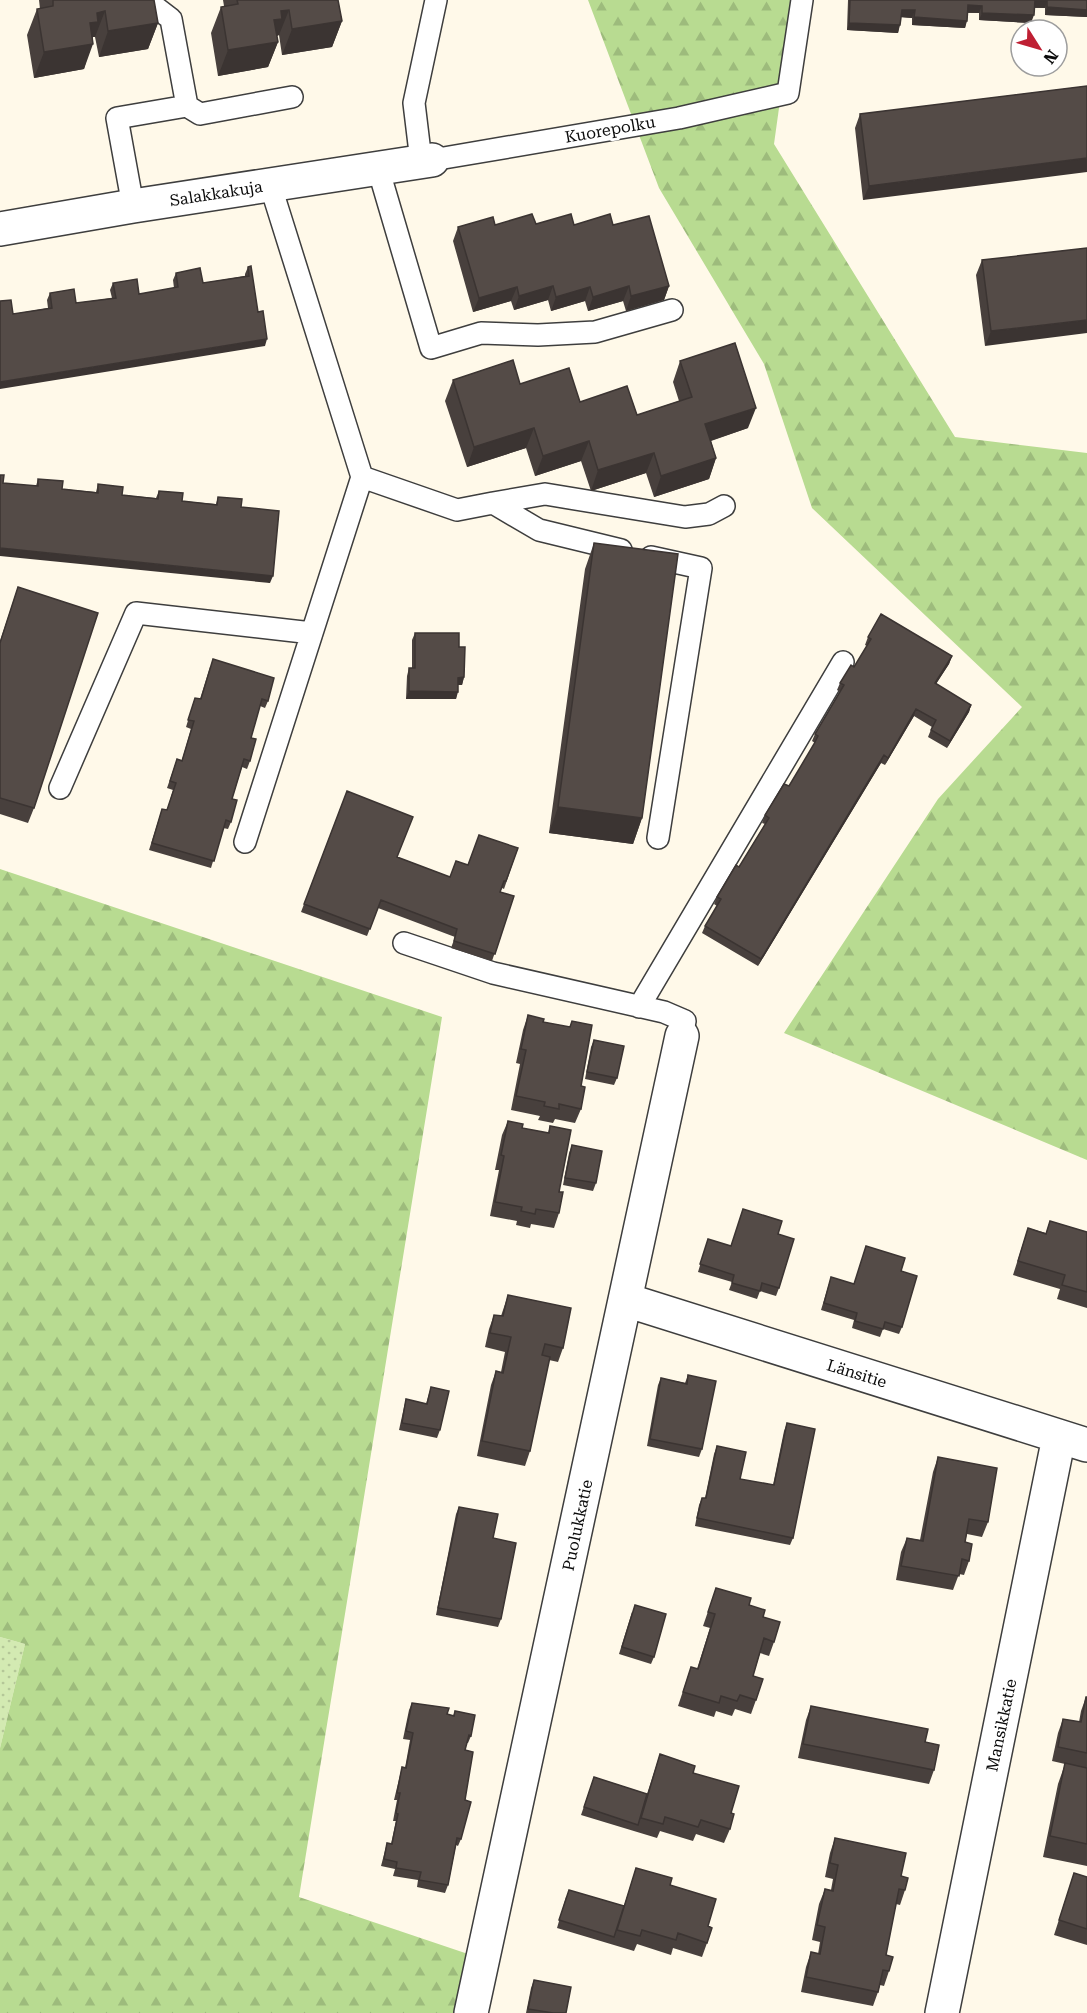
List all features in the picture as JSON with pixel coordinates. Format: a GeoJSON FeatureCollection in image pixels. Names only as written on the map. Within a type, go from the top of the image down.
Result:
{"type":"FeatureCollection","features":[{"type":"Feature","properties":{"kind":"street","name":"Salakkakuja"},"geometry":{"type":"LineString","coordinates":[[0,229],[270,184],[426,161]]}},
{"type":"Feature","properties":{"kind":"street","name":"Puolukkatie"},"geometry":{"type":"LineString","coordinates":[[471,2013],[682,1036]]}},
{"type":"Feature","properties":{"kind":"street","name":"Länsitie"},"geometry":{"type":"LineString","coordinates":[[626,1300],[1073,1441]]}},
{"type":"Feature","properties":{"kind":"street","name":"Mansikkatie"},"geometry":{"type":"LineString","coordinates":[[942,2013],[1073,1441]]}},
{"type":"Feature","properties":{"kind":"lane"},"geometry":{"type":"LineString","coordinates":[[146,0],[171,19],[187,106]]}},
{"type":"Feature","properties":{"kind":"lane"},"geometry":{"type":"LineString","coordinates":[[426,161],[414,103],[436,0]]}},
{"type":"Feature","properties":{"kind":"lane","name":"Kuorepolku"},"geometry":{"type":"LineString","coordinates":[[426,161],[679,118],[788,93],[802,0]]}},
{"type":"Feature","properties":{"kind":"lane"},"geometry":{"type":"LineString","coordinates":[[133,206],[117,118],[187,106],[200,114],[292,97]]}},
{"type":"Feature","properties":{"kind":"lane"},"geometry":{"type":"LineString","coordinates":[[378,168],[431,348],[481,333],[538,335],[595,332],[672,310]]}},
{"type":"Feature","properties":{"kind":"lane"},"geometry":{"type":"LineString","coordinates":[[245,842],[362,477],[270,184]]}},
{"type":"Feature","properties":{"kind":"lane"},"geometry":{"type":"LineString","coordinates":[[362,477],[457,510],[545,494],[685,517],[709,514],[724,506]]}},
{"type":"Feature","properties":{"kind":"lane"},"geometry":{"type":"LineString","coordinates":[[493,503],[540,530],[701,568],[658,838]]}},
{"type":"Feature","properties":{"kind":"lane"},"geometry":{"type":"LineString","coordinates":[[60,788],[136,613],[312,633]]}},
{"type":"Feature","properties":{"kind":"lane"},"geometry":{"type":"LineString","coordinates":[[639,1007],[843,662]]}},
{"type":"Feature","properties":{"kind":"lane"},"geometry":{"type":"LineString","coordinates":[[404,943],[494,973],[664,1012],[685,1021],[682,1036]]}},
{"type":"Feature","properties":{"kind":"green space"},"geometry":{"type":"Polygon","coordinates":[[[588,0],[794,0],[774,144],[955,437],[1087,453],[1087,1160],[784,1033],[938,799],[1022,707],[812,508],[764,364],[659,188],[588,0]]]}},
{"type":"Feature","properties":{"kind":"green space"},"geometry":{"type":"Polygon","coordinates":[[[0,869],[442,1017],[299,1897],[471,1955],[459,2013],[0,2013],[0,1748],[25,1644],[0,1637],[0,869]]]}},
{"type":"Feature","properties":{"kind":"green space"},"geometry":{"type":"Polygon","coordinates":[[[0,1637],[25,1644],[0,1748],[0,1637]]]}},
{"type":"Feature","properties":{"kind":"building"},"geometry":{"type":"Polygon","coordinates":[[[53,0],[154,0],[158,23],[108,31],[105,11],[97,13],[98,22],[90,23],[93,44],[44,52],[37,9],[53,6],[53,0]]]}},
{"type":"Feature","properties":{"kind":"building"},"geometry":{"type":"Polygon","coordinates":[[[237,0],[338,0],[342,21],[292,29],[289,10],[281,11],[282,19],[274,20],[278,42],[228,50],[221,7],[238,4],[237,0]]]}},
{"type":"Feature","properties":{"kind":"building"},"geometry":{"type":"Polygon","coordinates":[[[850,0],[1035,0],[1034,15],[982,13],[982,6],[968,5],[967,21],[914,17],[915,10],[902,10],[900,25],[849,23],[850,0]]]}},
{"type":"Feature","properties":{"kind":"building"},"geometry":{"type":"Polygon","coordinates":[[[1035,0],[1087,0],[1087,10],[1047,7],[1047,1],[1035,0]]]}},
{"type":"Feature","properties":{"kind":"building"},"geometry":{"type":"Polygon","coordinates":[[[1087,86],[1087,158],[869,186],[860,114],[1087,86]]]}},
{"type":"Feature","properties":{"kind":"building"},"geometry":{"type":"Polygon","coordinates":[[[532,214],[536,224],[571,214],[574,225],[610,214],[613,225],[649,216],[669,286],[631,296],[629,286],[593,297],[590,287],[556,297],[553,286],[519,296],[517,287],[479,298],[458,227],[493,217],[495,225],[532,214]]]}},
{"type":"Feature","properties":{"kind":"building"},"geometry":{"type":"Polygon","coordinates":[[[1087,248],[1087,320],[991,331],[982,260],[1087,248]]]}},
{"type":"Feature","properties":{"kind":"building"},"geometry":{"type":"Polygon","coordinates":[[[251,266],[258,312],[263,311],[267,339],[0,382],[0,301],[11,300],[13,314],[52,308],[50,293],[74,289],[76,303],[116,298],[113,283],[137,279],[139,294],[178,287],[176,273],[200,268],[203,283],[249,276],[248,267],[251,266]]]}},
{"type":"Feature","properties":{"kind":"building"},"geometry":{"type":"Polygon","coordinates":[[[735,343],[756,408],[705,424],[716,458],[661,476],[654,453],[598,470],[589,441],[543,456],[534,428],[474,447],[453,380],[513,360],[520,384],[569,368],[580,402],[627,386],[637,415],[692,397],[680,361],[735,343]]]}},
{"type":"Feature","properties":{"kind":"building"},"geometry":{"type":"Polygon","coordinates":[[[0,475],[4,475],[3,483],[38,486],[38,479],[63,481],[62,489],[98,493],[98,484],[123,487],[122,495],[158,499],[159,491],[183,493],[182,501],[217,505],[218,497],[242,499],[241,507],[279,511],[273,576],[0,548],[0,475]]]}},
{"type":"Feature","properties":{"kind":"building"},"geometry":{"type":"Polygon","coordinates":[[[594,543],[678,554],[642,818],[558,807],[594,543]]]}},
{"type":"Feature","properties":{"kind":"building"},"geometry":{"type":"Polygon","coordinates":[[[18,587],[98,613],[34,808],[0,798],[0,643],[18,587]]]}},
{"type":"Feature","properties":{"kind":"building"},"geometry":{"type":"Polygon","coordinates":[[[881,614],[952,656],[935,683],[971,705],[950,741],[931,730],[936,720],[916,709],[888,758],[884,755],[761,959],[705,926],[721,899],[717,897],[736,865],[739,867],[769,818],[765,815],[784,784],[789,786],[814,744],[818,736],[815,734],[844,685],[840,683],[851,665],[854,667],[871,639],[868,637],[881,614]]]}},
{"type":"Feature","properties":{"kind":"building"},"geometry":{"type":"Polygon","coordinates":[[[415,633],[459,633],[459,647],[465,647],[464,677],[458,678],[458,692],[409,691],[409,668],[415,668],[415,633]]]}},
{"type":"Feature","properties":{"kind":"building"},"geometry":{"type":"Polygon","coordinates":[[[213,659],[274,678],[268,701],[262,699],[251,738],[256,739],[250,761],[244,759],[232,799],[237,800],[231,822],[226,820],[214,861],[152,843],[162,809],[167,810],[176,783],[170,781],[177,759],[182,761],[194,721],[188,720],[195,698],[201,699],[213,659]]]}},
{"type":"Feature","properties":{"kind":"building"},"geometry":{"type":"Polygon","coordinates":[[[347,791],[413,817],[397,857],[450,877],[456,861],[468,865],[479,835],[518,848],[500,892],[514,896],[495,954],[454,941],[457,929],[381,900],[370,929],[304,904],[347,791]]]}},
{"type":"Feature","properties":{"kind":"building"},"geometry":{"type":"Polygon","coordinates":[[[528,1015],[544,1019],[543,1022],[570,1027],[572,1021],[592,1025],[581,1086],[585,1087],[581,1109],[559,1104],[559,1109],[544,1106],[545,1102],[516,1096],[526,1050],[521,1049],[528,1015]]]}},
{"type":"Feature","properties":{"kind":"building"},"geometry":{"type":"Polygon","coordinates":[[[594,1040],[624,1046],[617,1078],[587,1072],[594,1040]]]}},
{"type":"Feature","properties":{"kind":"building"},"geometry":{"type":"Polygon","coordinates":[[[508,1121],[523,1124],[522,1128],[549,1133],[550,1126],[571,1130],[559,1192],[563,1192],[559,1213],[536,1209],[535,1214],[521,1211],[522,1207],[495,1202],[508,1121]]]}},
{"type":"Feature","properties":{"kind":"building"},"geometry":{"type":"Polygon","coordinates":[[[572,1145],[602,1151],[596,1183],[565,1178],[572,1145]]]}},
{"type":"Feature","properties":{"kind":"building"},"geometry":{"type":"Polygon","coordinates":[[[743,1209],[782,1221],[778,1234],[794,1239],[779,1288],[762,1283],[760,1291],[732,1283],[734,1275],[700,1264],[708,1239],[731,1246],[743,1209]]]}},
{"type":"Feature","properties":{"kind":"building"},"geometry":{"type":"Polygon","coordinates":[[[1050,1221],[1087,1232],[1087,1292],[1062,1285],[1065,1275],[1018,1261],[1028,1228],[1046,1234],[1050,1221]]]}},
{"type":"Feature","properties":{"kind":"building"},"geometry":{"type":"Polygon","coordinates":[[[866,1246],[905,1258],[901,1271],[917,1276],[902,1327],[885,1322],[883,1329],[855,1321],[857,1313],[824,1303],[831,1277],[854,1284],[866,1246]]]}},
{"type":"Feature","properties":{"kind":"building"},"geometry":{"type":"Polygon","coordinates":[[[508,1295],[571,1308],[563,1348],[545,1344],[542,1355],[550,1357],[530,1451],[482,1441],[496,1371],[503,1373],[511,1337],[490,1333],[494,1315],[503,1316],[508,1295]]]}},
{"type":"Feature","properties":{"kind":"building"},"geometry":{"type":"Polygon","coordinates":[[[688,1375],[716,1381],[702,1449],[650,1439],[661,1378],[687,1384],[688,1375]]]}},
{"type":"Feature","properties":{"kind":"building"},"geometry":{"type":"Polygon","coordinates":[[[431,1387],[449,1391],[440,1430],[402,1423],[406,1399],[427,1404],[431,1387]]]}},
{"type":"Feature","properties":{"kind":"building"},"geometry":{"type":"Polygon","coordinates":[[[787,1423],[815,1429],[793,1538],[697,1518],[702,1498],[706,1498],[717,1446],[746,1452],[740,1479],[774,1485],[787,1423]]]}},
{"type":"Feature","properties":{"kind":"building"},"geometry":{"type":"Polygon","coordinates":[[[938,1457],[997,1468],[988,1522],[969,1519],[965,1542],[972,1544],[969,1561],[962,1559],[959,1576],[901,1566],[907,1538],[923,1541],[938,1457]]]}},
{"type":"Feature","properties":{"kind":"building"},"geometry":{"type":"Polygon","coordinates":[[[459,1507],[498,1514],[493,1538],[516,1543],[501,1619],[438,1608],[459,1507]]]}},
{"type":"Feature","properties":{"kind":"building"},"geometry":{"type":"Polygon","coordinates":[[[716,1588],[751,1598],[749,1605],[765,1610],[763,1617],[780,1622],[774,1642],[764,1638],[753,1676],[763,1679],[756,1700],[740,1695],[737,1701],[721,1696],[719,1703],[683,1692],[691,1667],[698,1669],[715,1614],[708,1612],[716,1588]]]}},
{"type":"Feature","properties":{"kind":"building"},"geometry":{"type":"Polygon","coordinates":[[[635,1605],[666,1614],[654,1657],[622,1647],[635,1605]]]}},
{"type":"Feature","properties":{"kind":"building"},"geometry":{"type":"Polygon","coordinates":[[[1086,1697],[1087,1753],[1058,1747],[1063,1719],[1081,1722],[1086,1697]]]}},
{"type":"Feature","properties":{"kind":"building"},"geometry":{"type":"Polygon","coordinates":[[[412,1703],[449,1708],[447,1714],[454,1716],[455,1711],[475,1715],[471,1736],[469,1735],[465,1750],[473,1752],[465,1800],[471,1802],[461,1839],[457,1838],[448,1885],[419,1880],[421,1872],[396,1868],[397,1862],[384,1859],[387,1843],[392,1844],[398,1814],[396,1813],[400,1793],[397,1793],[402,1767],[406,1768],[413,1733],[406,1731],[412,1703]]]}},
{"type":"Feature","properties":{"kind":"building"},"geometry":{"type":"Polygon","coordinates":[[[811,1706],[928,1729],[925,1742],[939,1745],[934,1770],[803,1744],[811,1706]]]}},
{"type":"Feature","properties":{"kind":"building"},"geometry":{"type":"Polygon","coordinates":[[[660,1754],[695,1766],[693,1773],[739,1786],[731,1813],[734,1814],[730,1829],[701,1820],[698,1827],[665,1817],[663,1824],[641,1818],[660,1754]]]}},
{"type":"Feature","properties":{"kind":"building"},"geometry":{"type":"Polygon","coordinates":[[[1065,1763],[1087,1768],[1087,1844],[1050,1836],[1065,1763]]]}},
{"type":"Feature","properties":{"kind":"building"},"geometry":{"type":"Polygon","coordinates":[[[594,1777],[647,1794],[638,1825],[584,1807],[594,1777]]]}},
{"type":"Feature","properties":{"kind":"building"},"geometry":{"type":"Polygon","coordinates":[[[835,1838],[906,1853],[901,1876],[908,1878],[905,1890],[899,1889],[886,1955],[893,1957],[889,1971],[883,1970],[878,1992],[806,1977],[811,1952],[820,1954],[825,1927],[817,1925],[825,1889],[833,1891],[838,1865],[830,1863],[835,1838]]]}},
{"type":"Feature","properties":{"kind":"building"},"geometry":{"type":"Polygon","coordinates":[[[636,1868],[672,1878],[670,1885],[716,1899],[708,1926],[712,1928],[707,1943],[678,1933],[676,1940],[642,1930],[640,1936],[617,1930],[636,1868]]]}},
{"type":"Feature","properties":{"kind":"building"},"geometry":{"type":"Polygon","coordinates":[[[1074,1873],[1087,1877],[1087,1929],[1059,1920],[1074,1873]]]}},
{"type":"Feature","properties":{"kind":"building"},"geometry":{"type":"Polygon","coordinates":[[[569,1890],[624,1906],[614,1937],[559,1920],[569,1890]]]}},
{"type":"Feature","properties":{"kind":"building"},"geometry":{"type":"Polygon","coordinates":[[[534,1980],[571,1987],[566,2013],[528,2009],[534,1980]]]}}]}
